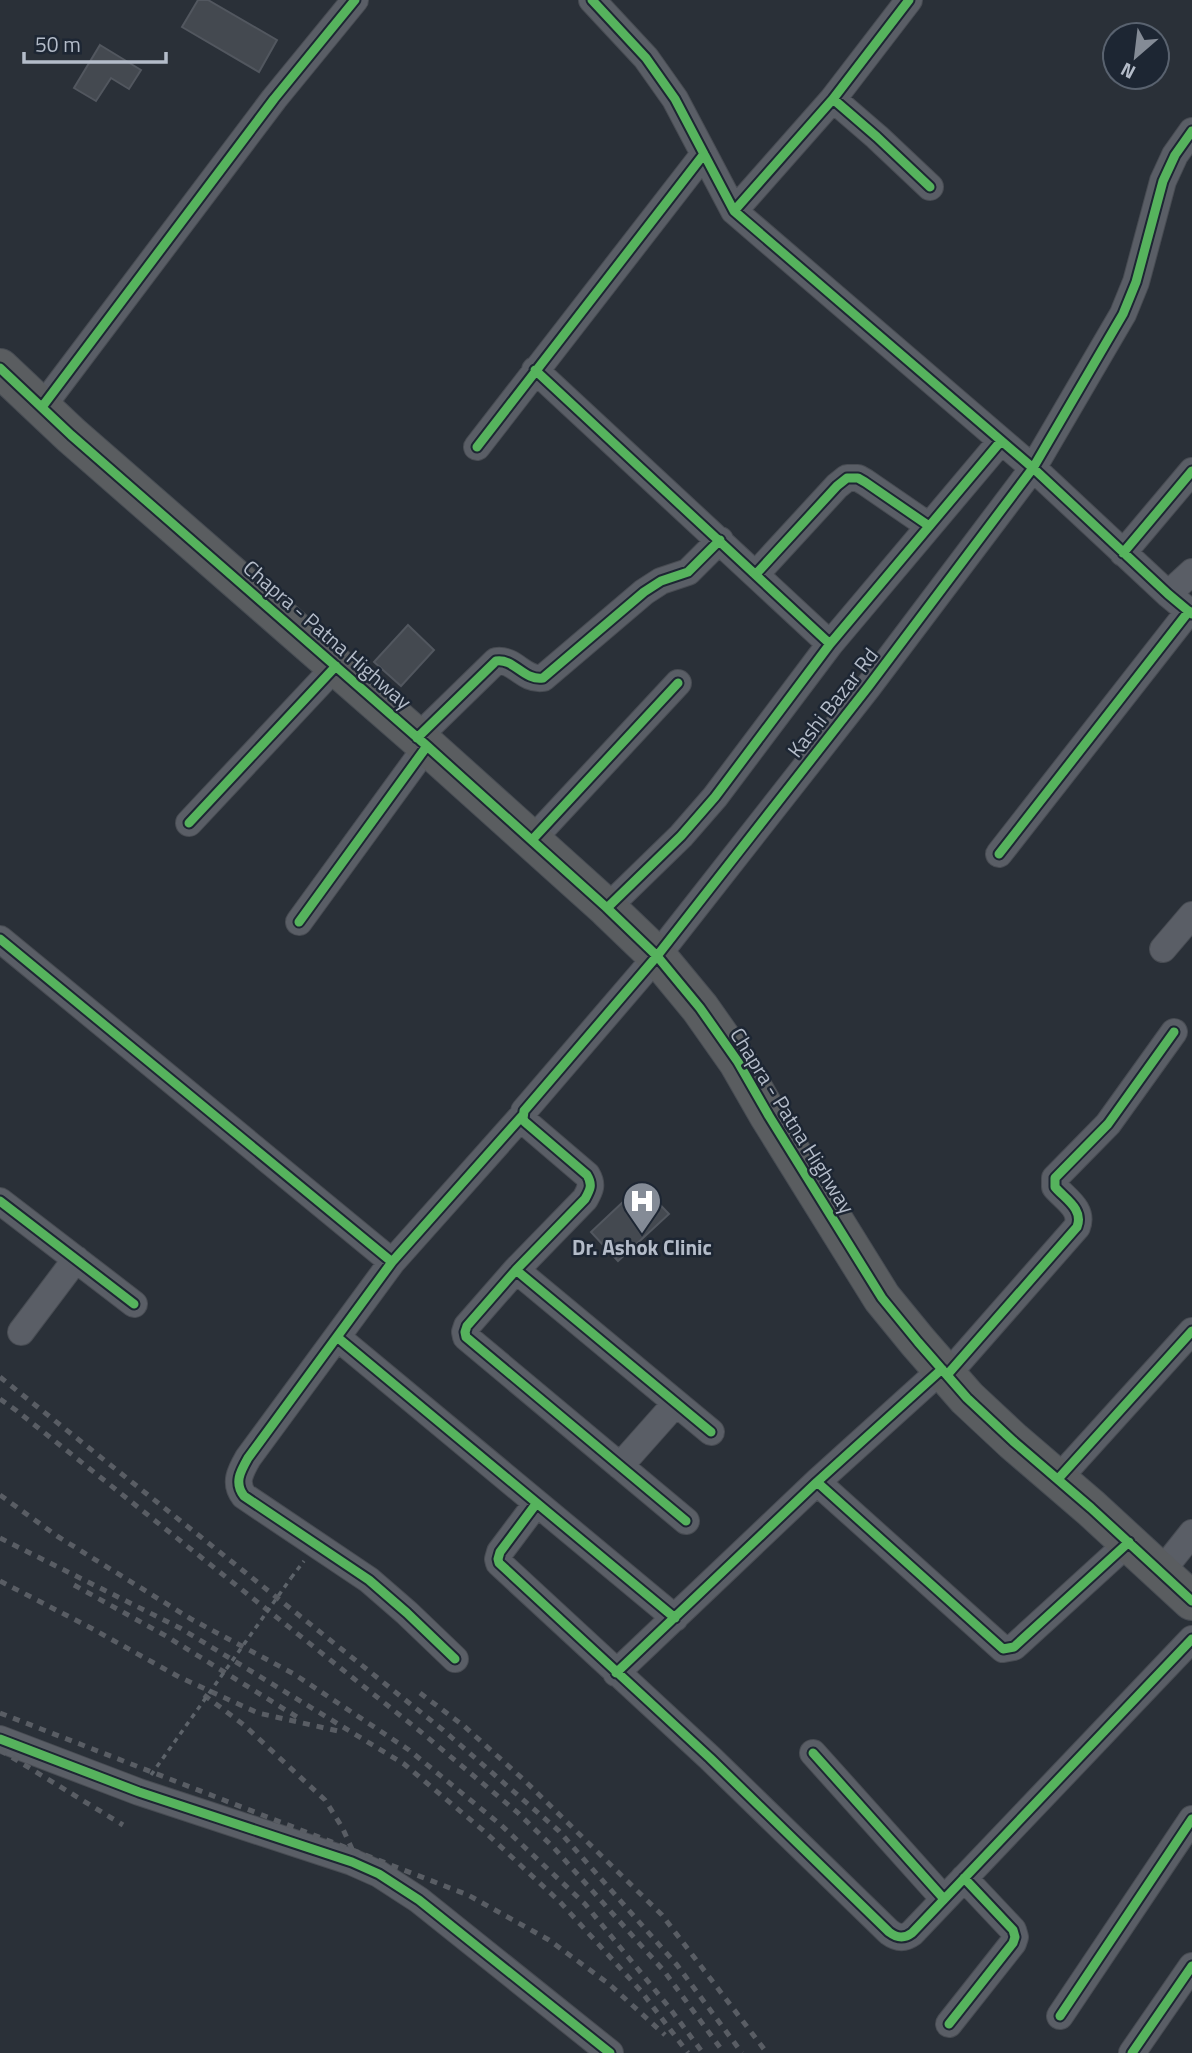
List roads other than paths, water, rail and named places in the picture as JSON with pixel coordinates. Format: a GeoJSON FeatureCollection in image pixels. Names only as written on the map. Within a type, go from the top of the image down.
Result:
{"type":"FeatureCollection","features":[{"type":"Feature","properties":{"kind":"highway","name":"Chapra - Patna Highway"},"geometry":{"type":"LineString","coordinates":[[0,368],[71,435],[532,840],[657,956],[738,1062],[882,1298],[967,1398],[1192,1601]]}},
{"type":"Feature","properties":{"kind":"street"},"geometry":{"type":"LineString","coordinates":[[42,407],[274,99],[355,0]]}},
{"type":"Feature","properties":{"kind":"street"},"geometry":{"type":"LineString","coordinates":[[592,0],[646,58],[675,99],[734,211],[1033,468],[1190,612],[999,854]]}},
{"type":"Feature","properties":{"kind":"street"},"geometry":{"type":"LineString","coordinates":[[734,211],[833,99],[909,0]]}},
{"type":"Feature","properties":{"kind":"street"},"geometry":{"type":"LineString","coordinates":[[833,99],[930,187]]}},
{"type":"Feature","properties":{"kind":"street","name":"Kashi Bazar Rd"},"geometry":{"type":"LineString","coordinates":[[455,1659],[369,1580],[244,1496],[239,1490],[239,1476],[248,1458],[392,1262],[523,1115],[532,1100],[657,956],[869,687],[1033,468],[1123,314],[1136,282],[1163,181],[1175,155],[1192,131]]}},
{"type":"Feature","properties":{"kind":"street"},"geometry":{"type":"LineString","coordinates":[[477,447],[704,154]]}},
{"type":"Feature","properties":{"kind":"street"},"geometry":{"type":"LineString","coordinates":[[536,370],[830,644]]}},
{"type":"Feature","properties":{"kind":"street"},"geometry":{"type":"LineString","coordinates":[[607,908],[681,836],[715,797],[830,644],[1001,441]]}},
{"type":"Feature","properties":{"kind":"street"},"geometry":{"type":"LineString","coordinates":[[1123,553],[1192,471]]}},
{"type":"Feature","properties":{"kind":"street"},"geometry":{"type":"LineString","coordinates":[[756,574],[847,478],[858,478],[865,482],[929,526]]}},
{"type":"Feature","properties":{"kind":"street"},"geometry":{"type":"LineString","coordinates":[[299,922],[422,742],[496,661],[504,660],[531,677],[543,678],[660,581],[688,572],[720,540]]}},
{"type":"Feature","properties":{"kind":"street"},"geometry":{"type":"LineString","coordinates":[[1168,594],[1192,572]]}},
{"type":"Feature","properties":{"kind":"street"},"geometry":{"type":"LineString","coordinates":[[189,823],[336,666]]}},
{"type":"Feature","properties":{"kind":"street"},"geometry":{"type":"LineString","coordinates":[[532,840],[678,683]]}},
{"type":"Feature","properties":{"kind":"street"},"geometry":{"type":"LineString","coordinates":[[1163,949],[1192,915]]}},
{"type":"Feature","properties":{"kind":"street"},"geometry":{"type":"LineString","coordinates":[[0,939],[392,1262]]}},
{"type":"Feature","properties":{"kind":"street"},"geometry":{"type":"LineString","coordinates":[[616,1673],[817,1482],[944,1372],[1077,1227],[1079,1214],[1055,1187],[1055,1178],[1108,1124],[1174,1032]]}},
{"type":"Feature","properties":{"kind":"street"},"geometry":{"type":"LineString","coordinates":[[523,1115],[528,1126],[587,1175],[591,1187],[585,1199],[516,1270],[467,1326],[466,1337],[685,1521]]}},
{"type":"Feature","properties":{"kind":"street"},"geometry":{"type":"LineString","coordinates":[[0,1201],[134,1304]]}},
{"type":"Feature","properties":{"kind":"street"},"geometry":{"type":"LineString","coordinates":[[21,1332],[76,1259]]}},
{"type":"Feature","properties":{"kind":"street"},"geometry":{"type":"LineString","coordinates":[[516,1270],[711,1432]]}},
{"type":"Feature","properties":{"kind":"street"},"geometry":{"type":"LineString","coordinates":[[1058,1479],[1192,1331]]}},
{"type":"Feature","properties":{"kind":"street"},"geometry":{"type":"LineString","coordinates":[[337,1337],[675,1618]]}},
{"type":"Feature","properties":{"kind":"street"},"geometry":{"type":"LineString","coordinates":[[620,1466],[676,1403]]}},
{"type":"Feature","properties":{"kind":"street"},"geometry":{"type":"LineString","coordinates":[[817,1482],[1003,1649],[1014,1647],[1129,1542]]}},
{"type":"Feature","properties":{"kind":"street"},"geometry":{"type":"LineString","coordinates":[[536,1504],[500,1552],[499,1563],[710,1758],[889,1932],[898,1937],[907,1937],[1192,1639]]}},
{"type":"Feature","properties":{"kind":"street"},"geometry":{"type":"LineString","coordinates":[[1161,1572],[1192,1533]]}},
{"type":"Feature","properties":{"kind":"street"},"geometry":{"type":"LineString","coordinates":[[0,1739],[139,1793],[352,1862],[379,1874],[419,1900],[610,2053]]}},
{"type":"Feature","properties":{"kind":"street"},"geometry":{"type":"LineString","coordinates":[[813,1753],[944,1899]]}},
{"type":"Feature","properties":{"kind":"street"},"geometry":{"type":"LineString","coordinates":[[1060,2016],[1192,1819]]}},
{"type":"Feature","properties":{"kind":"street"},"geometry":{"type":"LineString","coordinates":[[949,2024],[1015,1937],[1013,1930],[964,1878]]}},
{"type":"Feature","properties":{"kind":"street"},"geometry":{"type":"LineString","coordinates":[[1132,2053],[1192,1966]]}},
{"type":"Feature","properties":{"kind":"railway"},"geometry":{"type":"LineString","coordinates":[[0,1377],[443,1730],[559,1831],[677,1965],[742,2053]]}},
{"type":"Feature","properties":{"kind":"railway"},"geometry":{"type":"LineString","coordinates":[[0,1399],[421,1732],[517,1812],[554,1848],[664,1971],[724,2053]]}},
{"type":"Feature","properties":{"kind":"railway"},"geometry":{"type":"LineString","coordinates":[[0,1495],[57,1536],[191,1619],[294,1674],[409,1750],[501,1825],[585,1904],[703,2053]]}},
{"type":"Feature","properties":{"kind":"railway"},"geometry":{"type":"LineString","coordinates":[[0,1538],[180,1628],[404,1764],[485,1832],[560,1902],[641,1991],[688,2053]]}},
{"type":"Feature","properties":{"kind":"railway"},"geometry":{"type":"LineString","coordinates":[[0,1581],[179,1677],[258,1713],[338,1731]]}},
{"type":"Feature","properties":{"kind":"railway"},"geometry":{"type":"LineString","coordinates":[[74,1585],[166,1636],[297,1717]]}},
{"type":"Feature","properties":{"kind":"railway"},"geometry":{"type":"LineString","coordinates":[[420,1693],[464,1726],[524,1780],[662,1915],[767,2053]]}},
{"type":"Feature","properties":{"kind":"railway"},"geometry":{"type":"LineString","coordinates":[[204,1695],[244,1725],[325,1800],[352,1849]]}},
{"type":"Feature","properties":{"kind":"railway"},"geometry":{"type":"LineString","coordinates":[[0,1713],[468,1895],[549,1940],[609,1984],[665,2035]]}},
{"type":"Feature","properties":{"kind":"railway"},"geometry":{"type":"LineString","coordinates":[[0,1750],[123,1825]]}},
{"type":"Feature","properties":{"kind":"place","name":"Dr. Ashok Clinic"},"geometry":{"type":"Point","coordinates":[642,1235]}}]}
